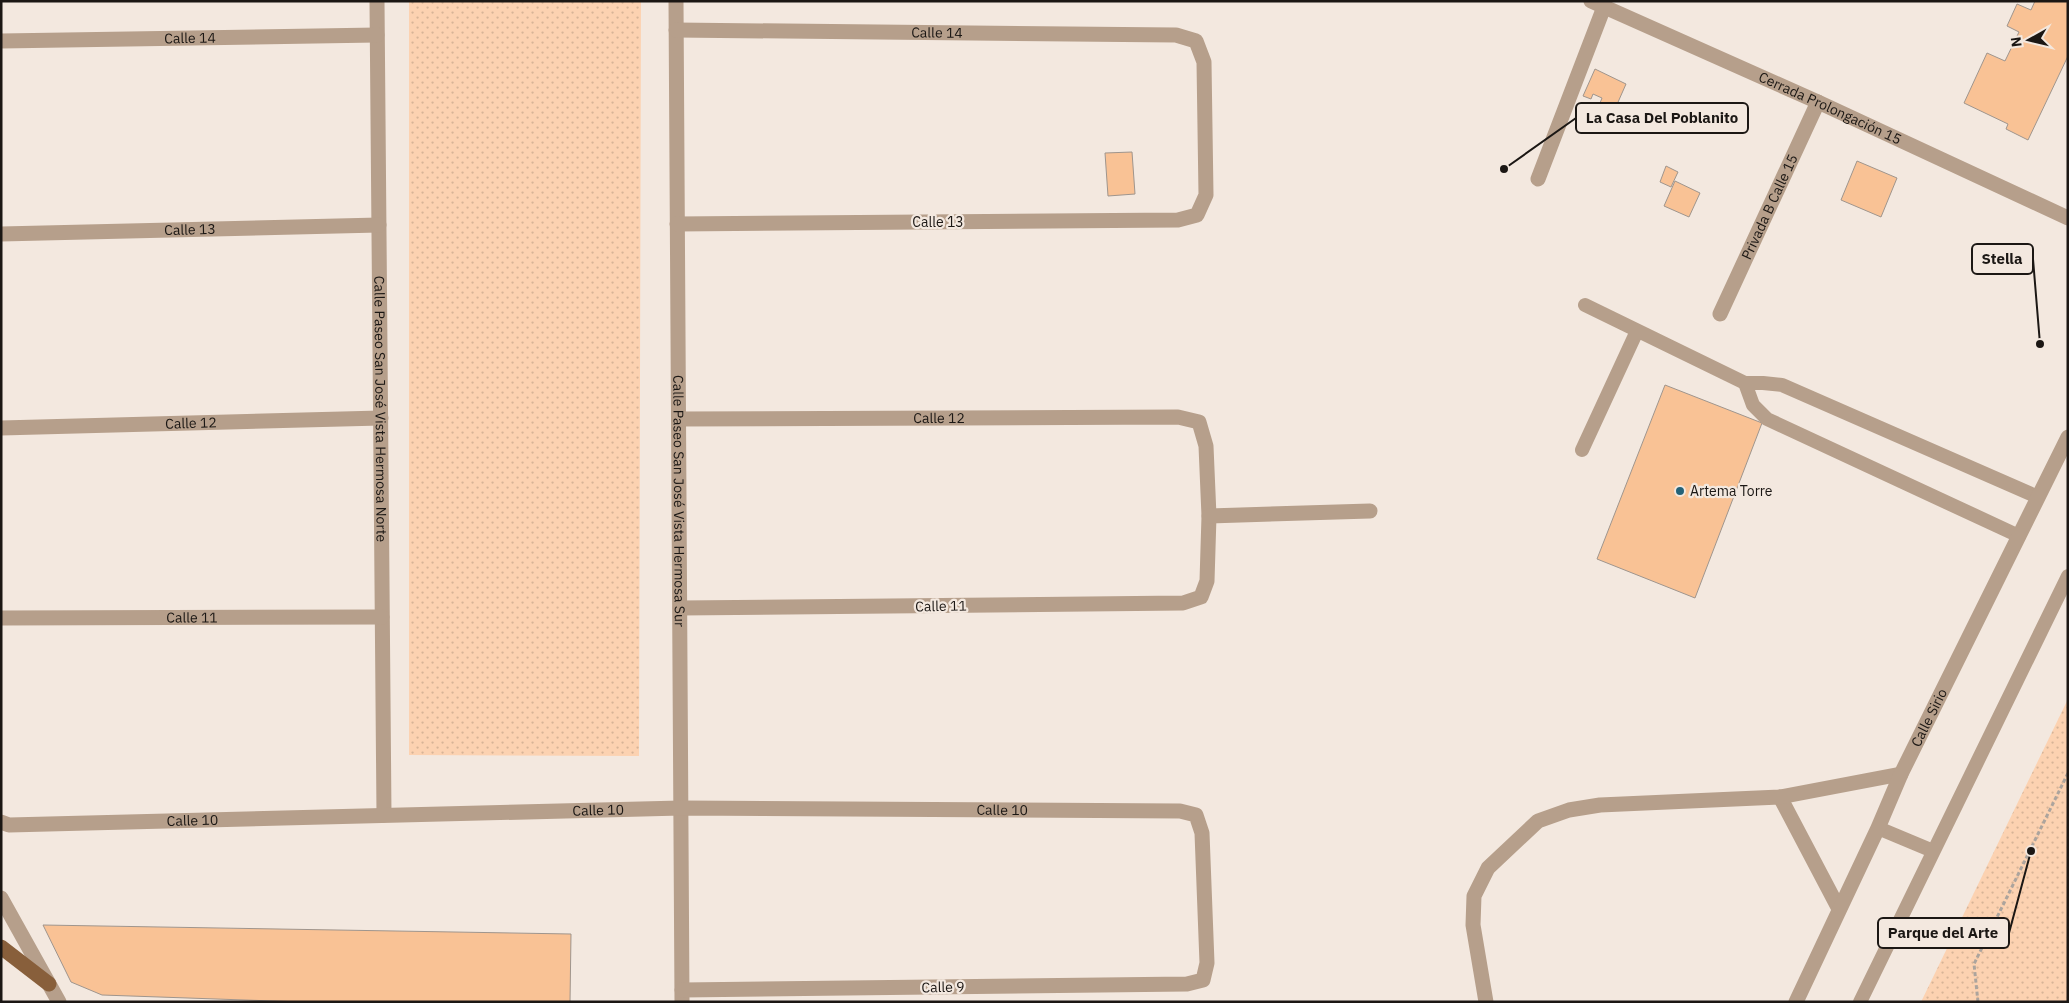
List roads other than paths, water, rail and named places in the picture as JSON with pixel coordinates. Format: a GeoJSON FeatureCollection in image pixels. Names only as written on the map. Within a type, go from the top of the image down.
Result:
{"type":"FeatureCollection","features":[{"type":"Feature","properties":{"kind":"main road"},"geometry":{"type":"LineString","coordinates":[[1,947],[49,984]]}},
{"type":"Feature","properties":{"kind":"street","name":"Calle Paseo San José Vista Hermosa Norte"},"geometry":{"type":"LineString","coordinates":[[377,1],[384,815]]}},
{"type":"Feature","properties":{"kind":"street","name":"Calle Paseo San José Vista Hermosa Sur"},"geometry":{"type":"LineString","coordinates":[[676,1],[682,996]]}},
{"type":"Feature","properties":{"kind":"street","name":"Cerrada Prolongación 15"},"geometry":{"type":"LineString","coordinates":[[1597,4],[1818,102],[2068,218]]}},
{"type":"Feature","properties":{"kind":"street"},"geometry":{"type":"LineString","coordinates":[[1538,179],[1597,4]]}},
{"type":"Feature","properties":{"kind":"street","name":"Calle 14"},"geometry":{"type":"LineString","coordinates":[[676,30],[1176,34],[1196,41],[1204,62],[1206,196],[1198,215]]}},
{"type":"Feature","properties":{"kind":"street","name":"Calle 14"},"geometry":{"type":"LineString","coordinates":[[1,41],[377,35]]}},
{"type":"Feature","properties":{"kind":"street","name":"Privada B Calle 15"},"geometry":{"type":"LineString","coordinates":[[1720,314],[1818,102]]}},
{"type":"Feature","properties":{"kind":"street","name":"Calle 13"},"geometry":{"type":"LineString","coordinates":[[677,224],[1178,220],[1198,215]]}},
{"type":"Feature","properties":{"kind":"street","name":"Calle 13"},"geometry":{"type":"LineString","coordinates":[[1,234],[379,226]]}},
{"type":"Feature","properties":{"kind":"street","name":"Calle 12"},"geometry":{"type":"LineString","coordinates":[[679,419],[1178,417],[1199,422],[1206,446],[1210,516]]}},
{"type":"Feature","properties":{"kind":"street","name":"Calle 12"},"geometry":{"type":"LineString","coordinates":[[1,428],[380,418]]}},
{"type":"Feature","properties":{"kind":"street","name":"Calle Sirio"},"geometry":{"type":"LineString","coordinates":[[1796,1002],[1878,828],[1901,774],[2068,437]]}},
{"type":"Feature","properties":{"kind":"street"},"geometry":{"type":"LineString","coordinates":[[1210,516],[1370,511]]}},
{"type":"Feature","properties":{"kind":"street","name":"Calle 11"},"geometry":{"type":"LineString","coordinates":[[680,608],[1183,603],[1201,597],[1207,581],[1210,516]]}},
{"type":"Feature","properties":{"kind":"street","name":"Calle 11"},"geometry":{"type":"LineString","coordinates":[[1,618],[382,617]]}},
{"type":"Feature","properties":{"kind":"street"},"geometry":{"type":"LineString","coordinates":[[1486,1002],[1472,925],[1474,896],[1488,868],[1538,821],[1569,810],[1600,805],[1780,797],[1901,774]]}},
{"type":"Feature","properties":{"kind":"street"},"geometry":{"type":"LineString","coordinates":[[1780,797],[1839,909]]}},
{"type":"Feature","properties":{"kind":"street","name":"Calle 10"},"geometry":{"type":"LineString","coordinates":[[3,825],[681,808],[1180,811],[1196,815],[1202,833],[1207,963],[1203,980]]}},
{"type":"Feature","properties":{"kind":"street"},"geometry":{"type":"LineString","coordinates":[[1,898],[59,1002]]}},
{"type":"Feature","properties":{"kind":"street","name":"Calle 9"},"geometry":{"type":"LineString","coordinates":[[682,996],[1186,984],[1203,980]]}},
{"type":"Feature","properties":{"kind":"lane"},"geometry":{"type":"LineString","coordinates":[[1585,305],[1745,383],[1763,382],[1782,385],[2038,496]]}},
{"type":"Feature","properties":{"kind":"lane"},"geometry":{"type":"LineString","coordinates":[[1582,450],[1637,331]]}},
{"type":"Feature","properties":{"kind":"lane"},"geometry":{"type":"LineString","coordinates":[[1745,383],[1753,405],[1768,419],[2019,536]]}},
{"type":"Feature","properties":{"kind":"lane"},"geometry":{"type":"LineString","coordinates":[[1860,1002],[2068,576]]}},
{"type":"Feature","properties":{"kind":"lane"},"geometry":{"type":"LineString","coordinates":[[1878,828],[1933,851]]}},
{"type":"Feature","properties":{"kind":"place","name":"La Casa Del Poblanito"},"geometry":{"type":"Point","coordinates":[1504,169]}},
{"type":"Feature","properties":{"kind":"place","name":"Stella"},"geometry":{"type":"Point","coordinates":[2040,344]}},
{"type":"Feature","properties":{"kind":"place","name":"Artema Torre"},"geometry":{"type":"Point","coordinates":[1680,491]}},
{"type":"Feature","properties":{"kind":"place","name":"Parque del Arte"},"geometry":{"type":"Point","coordinates":[2031,851]}}]}
